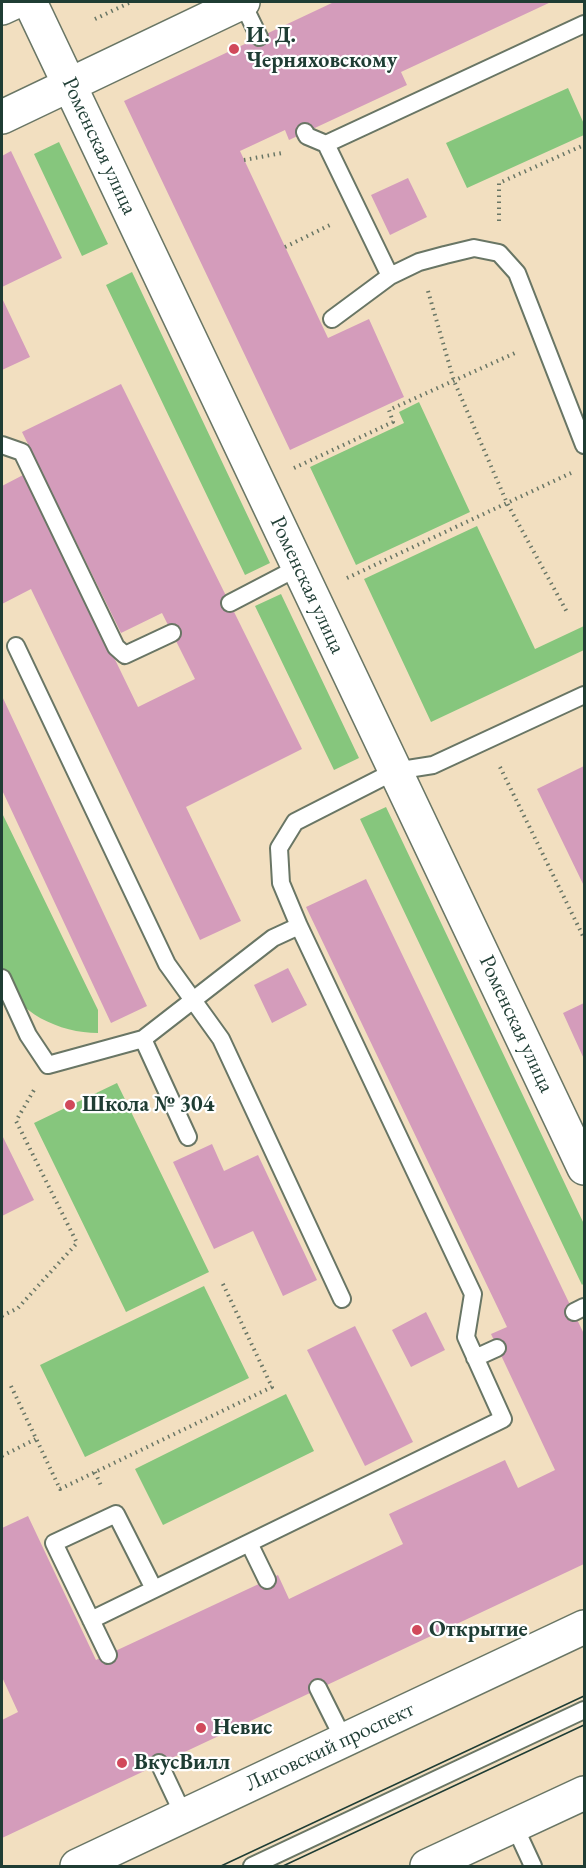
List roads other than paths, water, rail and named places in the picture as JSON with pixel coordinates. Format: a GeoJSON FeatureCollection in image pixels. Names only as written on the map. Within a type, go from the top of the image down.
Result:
{"type":"FeatureCollection","features":[{"type":"Feature","properties":{"kind":"street"},"geometry":{"type":"LineString","coordinates":[[2,8],[15,2]]}},
{"type":"Feature","properties":{"kind":"street","name":"Роменская улица"},"geometry":{"type":"LineString","coordinates":[[30,2],[585,1168]]}},
{"type":"Feature","properties":{"kind":"street"},"geometry":{"type":"LineString","coordinates":[[2,117],[242,2]]}},
{"type":"Feature","properties":{"kind":"street","name":"Лиговский проспект"},"geometry":{"type":"LineString","coordinates":[[77,1866],[585,1627]]}},
{"type":"Feature","properties":{"kind":"street"},"geometry":{"type":"LineString","coordinates":[[426,1866],[585,1792]]}},
{"type":"Feature","properties":{"kind":"lane"},"geometry":{"type":"LineString","coordinates":[[242,2],[259,37]]}},
{"type":"Feature","properties":{"kind":"lane"},"geometry":{"type":"LineString","coordinates":[[326,144],[585,24]]}},
{"type":"Feature","properties":{"kind":"lane"},"geometry":{"type":"LineString","coordinates":[[305,132],[307,136],[326,144],[390,276]]}},
{"type":"Feature","properties":{"kind":"lane"},"geometry":{"type":"LineString","coordinates":[[333,319],[390,276],[419,262],[474,248],[499,253],[517,273],[585,445]]}},
{"type":"Feature","properties":{"kind":"lane"},"geometry":{"type":"LineString","coordinates":[[2,445],[22,452],[116,647],[125,655],[172,633]]}},
{"type":"Feature","properties":{"kind":"lane"},"geometry":{"type":"LineString","coordinates":[[230,603],[299,567]]}},
{"type":"Feature","properties":{"kind":"lane"},"geometry":{"type":"LineString","coordinates":[[16,646],[167,964],[221,1039],[342,1299]]}},
{"type":"Feature","properties":{"kind":"lane"},"geometry":{"type":"LineString","coordinates":[[91,1620],[503,1419],[466,1337],[473,1294],[299,926],[281,883],[279,848],[295,822],[396,771],[434,765],[585,695]]}},
{"type":"Feature","properties":{"kind":"lane"},"geometry":{"type":"LineString","coordinates":[[2,978],[28,1035],[48,1065],[143,1039],[273,938],[299,926]]}},
{"type":"Feature","properties":{"kind":"lane"},"geometry":{"type":"LineString","coordinates":[[143,1039],[188,1137]]}},
{"type":"Feature","properties":{"kind":"lane"},"geometry":{"type":"LineString","coordinates":[[475,1358],[497,1348]]}},
{"type":"Feature","properties":{"kind":"lane"},"geometry":{"type":"LineString","coordinates":[[108,1655],[54,1543],[116,1514],[154,1590]]}},
{"type":"Feature","properties":{"kind":"lane"},"geometry":{"type":"LineString","coordinates":[[249,1543],[267,1580]]}},
{"type":"Feature","properties":{"kind":"lane"},"geometry":{"type":"LineString","coordinates":[[318,1688],[344,1740]]}},
{"type":"Feature","properties":{"kind":"lane"},"geometry":{"type":"LineString","coordinates":[[252,1866],[585,1710]]}},
{"type":"Feature","properties":{"kind":"lane"},"geometry":{"type":"LineString","coordinates":[[159,1763],[184,1816]]}},
{"type":"Feature","properties":{"kind":"lane"},"geometry":{"type":"LineString","coordinates":[[514,1825],[533,1866]]}},
{"type":"Feature","properties":{"kind":"tram line"},"geometry":{"type":"LineString","coordinates":[[221,1866],[584,1696]]}},
{"type":"Feature","properties":{"kind":"tram line"},"geometry":{"type":"LineString","coordinates":[[283,1866],[584,1725]]}},
{"type":"Feature","properties":{"kind":"place","name":"И. Д. Черняховскому"},"geometry":{"type":"Point","coordinates":[234,49]}},
{"type":"Feature","properties":{"kind":"place","name":"Школа № 304"},"geometry":{"type":"Point","coordinates":[70,1105]}},
{"type":"Feature","properties":{"kind":"place","name":"Открытие"},"geometry":{"type":"Point","coordinates":[417,1630]}},
{"type":"Feature","properties":{"kind":"place","name":"Невис"},"geometry":{"type":"Point","coordinates":[201,1728]}},
{"type":"Feature","properties":{"kind":"place","name":"ВкусВилл"},"geometry":{"type":"Point","coordinates":[122,1763]}}]}
